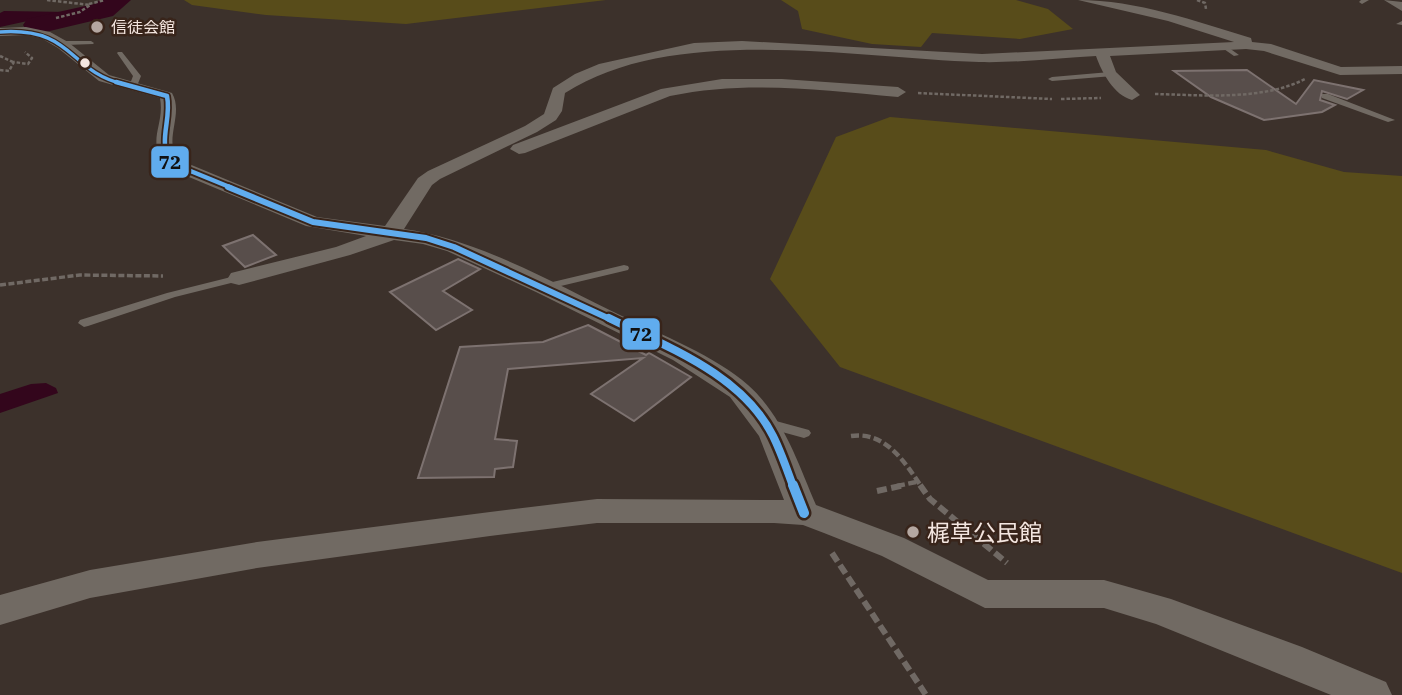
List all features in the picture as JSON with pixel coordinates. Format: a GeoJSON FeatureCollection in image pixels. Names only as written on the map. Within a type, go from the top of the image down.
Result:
{"type":"FeatureCollection","features":[{"type":"Feature","properties":{"kind":"street"},"geometry":{"type":"LineString","coordinates":[[1084,0],[1202,26],[1256,46],[1340,71],[1402,70]]}},
{"type":"Feature","properties":{"kind":"street"},"geometry":{"type":"LineString","coordinates":[[1390,0],[1402,7]]}},
{"type":"Feature","properties":{"kind":"street"},"geometry":{"type":"LineString","coordinates":[[6,31],[45,34],[65,43],[98,75],[167,96],[170,104],[162,151],[171,163],[313,222],[417,237],[454,247],[544,287],[682,355],[719,377],[739,391],[765,423],[773,436],[804,513]]}},
{"type":"Feature","properties":{"kind":"street"},"geometry":{"type":"LineString","coordinates":[[239,278],[343,251],[387,234],[399,223],[425,182],[550,117],[558,91],[580,77],[604,67],[694,47],[742,45],[982,58],[1230,50],[1256,46]]}},
{"type":"Feature","properties":{"kind":"street"},"geometry":{"type":"LineString","coordinates":[[1102,54],[1110,74],[1132,95]]}},
{"type":"Feature","properties":{"kind":"street"},"geometry":{"type":"LineString","coordinates":[[442,171],[469,169],[666,92],[691,86],[786,84],[898,92]]}},
{"type":"Feature","properties":{"kind":"street"},"geometry":{"type":"LineString","coordinates":[[0,610],[90,584],[257,555],[490,524],[597,511],[774,511],[804,513],[893,547],[985,594],[1104,594],[1158,610],[1289,659],[1373,695]]}},
{"type":"Feature","properties":{"kind":"lane"},"geometry":{"type":"LineString","coordinates":[[65,43],[91,43]]}},
{"type":"Feature","properties":{"kind":"lane"},"geometry":{"type":"LineString","coordinates":[[120,53],[137,76],[134,84]]}},
{"type":"Feature","properties":{"kind":"lane"},"geometry":{"type":"LineString","coordinates":[[1052,79],[1110,74]]}},
{"type":"Feature","properties":{"kind":"lane"},"geometry":{"type":"LineString","coordinates":[[1325,96],[1391,120]]}},
{"type":"Feature","properties":{"kind":"lane"},"geometry":{"type":"LineString","coordinates":[[544,287],[624,268]]}},
{"type":"Feature","properties":{"kind":"lane"},"geometry":{"type":"LineString","coordinates":[[84,323],[161,298],[239,278]]}},
{"type":"Feature","properties":{"kind":"lane"},"geometry":{"type":"LineString","coordinates":[[765,423],[804,433]]}},
{"type":"Feature","properties":{"kind":"path"},"geometry":{"type":"LineString","coordinates":[[47,0],[88,4],[105,0]]}},
{"type":"Feature","properties":{"kind":"path"},"geometry":{"type":"LineString","coordinates":[[61,1],[75,0]]}},
{"type":"Feature","properties":{"kind":"path"},"geometry":{"type":"LineString","coordinates":[[6,31],[80,12],[88,9],[88,4]]}},
{"type":"Feature","properties":{"kind":"path"},"geometry":{"type":"LineString","coordinates":[[0,56],[28,64],[32,58],[25,52],[29,50]]}},
{"type":"Feature","properties":{"kind":"path"},"geometry":{"type":"LineString","coordinates":[[0,70],[9,71],[14,62]]}},
{"type":"Feature","properties":{"kind":"path"},"geometry":{"type":"LineString","coordinates":[[0,285],[80,275],[166,276]]}},
{"type":"Feature","properties":{"kind":"path"},"geometry":{"type":"LineString","coordinates":[[851,436],[865,434],[885,443],[904,461],[930,499],[1045,595]]}},
{"type":"Feature","properties":{"kind":"path"},"geometry":{"type":"LineString","coordinates":[[877,491],[916,482]]}},
{"type":"Feature","properties":{"kind":"path"},"geometry":{"type":"LineString","coordinates":[[804,513],[926,695]]}},
{"type":"Feature","properties":{"kind":"shaded area"},"geometry":{"type":"Polygon","coordinates":[[[184,0],[606,0],[406,24],[266,15],[192,5],[184,0]]]}},
{"type":"Feature","properties":{"kind":"shaded area"},"geometry":{"type":"Polygon","coordinates":[[[781,0],[1016,0],[1048,9],[1073,29],[1020,39],[932,33],[921,47],[872,44],[802,29],[798,11],[781,0]]]}},
{"type":"Feature","properties":{"kind":"shaded area"},"geometry":{"type":"Polygon","coordinates":[[[69,12],[0,27],[0,13],[69,12]]]}},
{"type":"Feature","properties":{"kind":"shaded area"},"geometry":{"type":"Polygon","coordinates":[[[890,117],[1266,150],[1344,172],[1402,176],[1402,573],[840,367],[770,279],[836,137],[890,117]]]}},
{"type":"Feature","properties":{"kind":"shaded area"},"geometry":{"type":"Polygon","coordinates":[[[46,383],[56,388],[58,393],[0,413],[0,394],[31,384],[46,383]]]}},
{"type":"Feature","properties":{"kind":"building"},"geometry":{"type":"Polygon","coordinates":[[[1247,70],[1296,104],[1314,80],[1363,90],[1347,99],[1322,91],[1320,100],[1335,105],[1322,112],[1264,120],[1211,97],[1174,71],[1247,70]]]}},
{"type":"Feature","properties":{"kind":"building"},"geometry":{"type":"Polygon","coordinates":[[[253,235],[276,255],[245,267],[223,246],[253,235]]]}},
{"type":"Feature","properties":{"kind":"building"},"geometry":{"type":"Polygon","coordinates":[[[458,259],[480,269],[443,291],[472,310],[436,330],[390,292],[458,259]]]}},
{"type":"Feature","properties":{"kind":"building"},"geometry":{"type":"Polygon","coordinates":[[[588,325],[646,355],[649,353],[691,377],[634,421],[591,394],[643,358],[508,369],[495,439],[517,441],[513,467],[495,469],[494,477],[418,478],[460,347],[543,342],[588,325]]]}},
{"type":"Feature","properties":{"kind":"waterway"},"geometry":{"type":"LineString","coordinates":[[37,25],[103,10],[118,0]]}},
{"type":"Feature","properties":{"kind":"transit line","name":"72"},"geometry":{"type":"LineString","coordinates":[[0,32],[26,31],[46,35],[73,52],[104,78],[167,96],[169,105],[163,147],[171,163],[313,222],[426,238],[454,247],[682,354],[739,391],[765,423],[773,436],[804,513]]}},
{"type":"Feature","properties":{"kind":"place","name":"信徒会館"},"geometry":{"type":"Point","coordinates":[97,27]}},
{"type":"Feature","properties":{"kind":"place","name":"梶草公民館"},"geometry":{"type":"Point","coordinates":[913,532]}}]}
